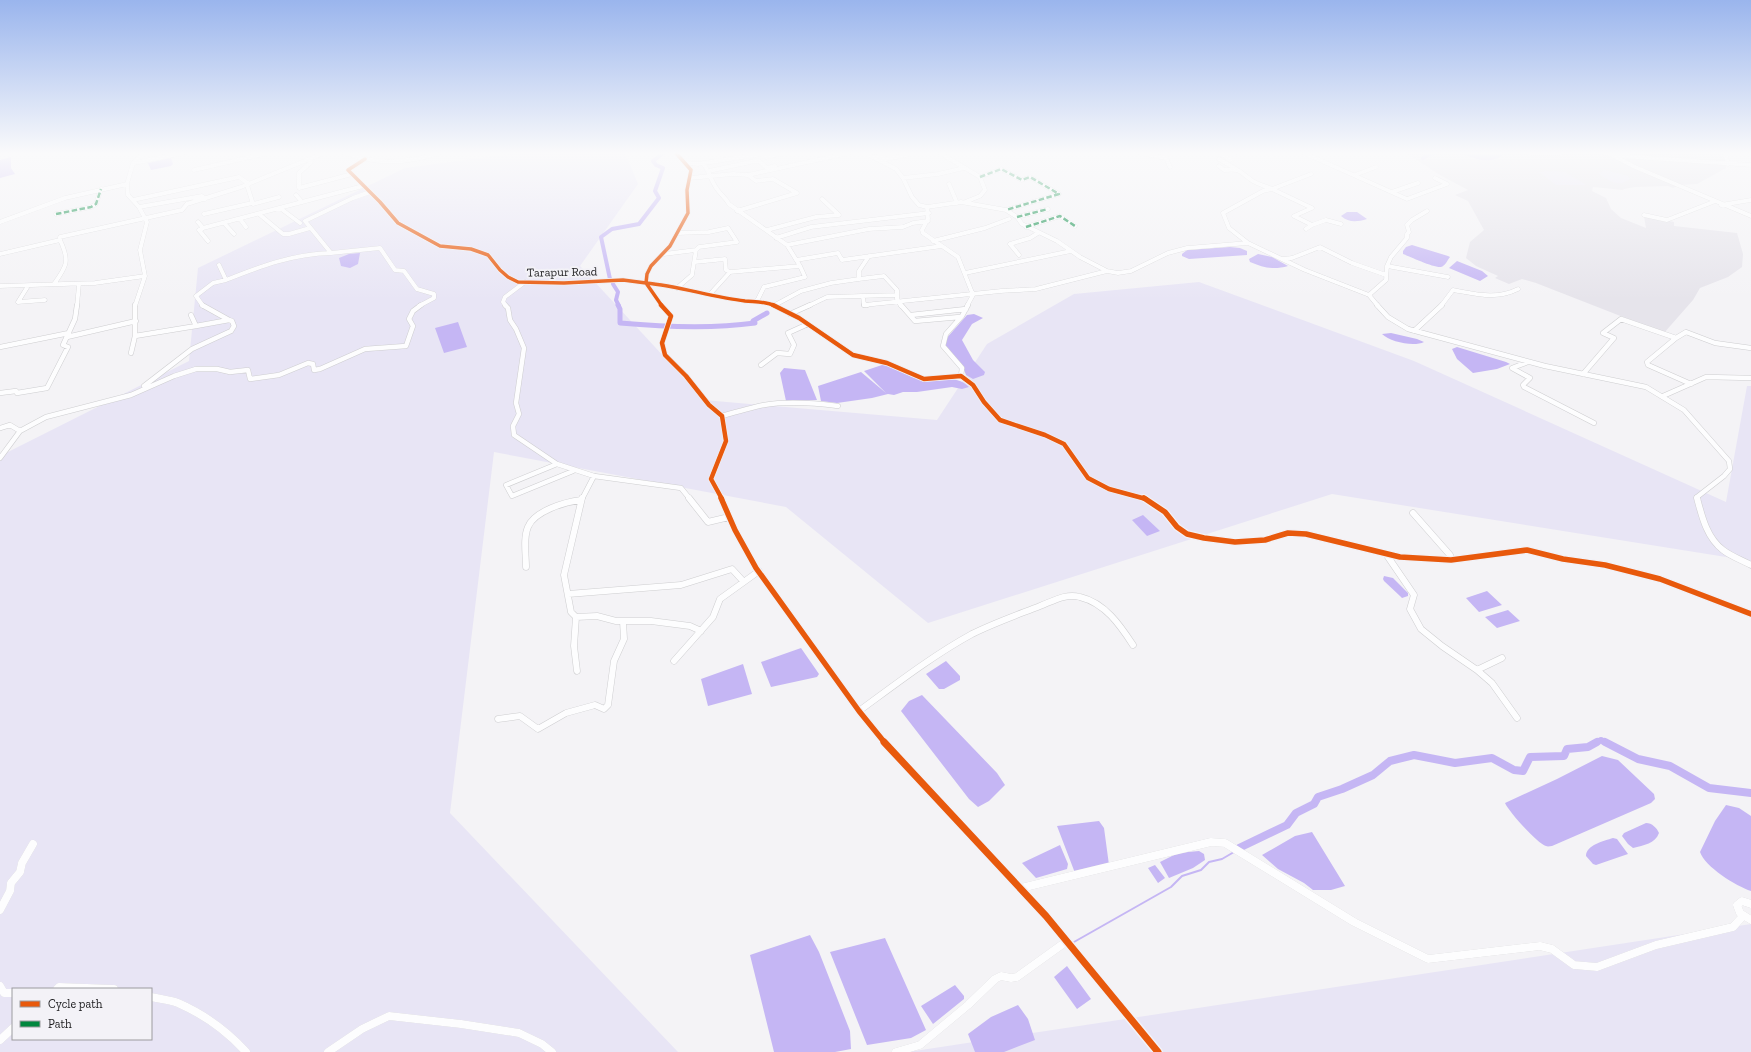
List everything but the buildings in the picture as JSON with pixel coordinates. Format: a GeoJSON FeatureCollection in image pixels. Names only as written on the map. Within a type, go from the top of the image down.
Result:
{"type":"FeatureCollection","features":[{"type":"Feature","properties":{"kind":"street"},"geometry":{"type":"LineString","coordinates":[[0,222],[54,202]]}},
{"type":"Feature","properties":{"kind":"street"},"geometry":{"type":"LineString","coordinates":[[56,214],[91,207],[97,202]]}},
{"type":"Feature","properties":{"kind":"street"},"geometry":{"type":"LineString","coordinates":[[131,353],[135,336],[135,303],[145,276],[140,250],[147,222],[135,202]]}},
{"type":"Feature","properties":{"kind":"street"},"geometry":{"type":"LineString","coordinates":[[139,207],[167,202]]}},
{"type":"Feature","properties":{"kind":"street"},"geometry":{"type":"LineString","coordinates":[[0,254],[60,240],[60,237],[83,231],[146,219],[182,210],[187,204],[194,202]]}},
{"type":"Feature","properties":{"kind":"street"},"geometry":{"type":"LineString","coordinates":[[204,214],[262,202]]}},
{"type":"Feature","properties":{"kind":"street"},"geometry":{"type":"LineString","coordinates":[[202,228],[302,202]]}},
{"type":"Feature","properties":{"kind":"street"},"geometry":{"type":"LineString","coordinates":[[331,253],[305,221],[344,202]]}},
{"type":"Feature","properties":{"kind":"street","name":"Tarapur Road"},"geometry":{"type":"LineString","coordinates":[[379,202],[398,223],[440,246],[471,249],[488,255],[500,270],[508,277],[518,282],[623,280],[646,284],[660,284],[745,301],[757,301],[775,305],[808,324],[853,356],[887,363],[914,376],[924,379],[961,376]]}},
{"type":"Feature","properties":{"kind":"street"},"geometry":{"type":"LineString","coordinates":[[688,202],[688,214],[678,233],[664,254],[651,266],[647,274],[646,284],[671,316],[662,343],[665,355],[686,376],[709,406],[722,416],[726,441],[717,468],[711,479],[713,486],[722,498],[735,530],[759,571],[859,711],[885,744],[1021,888],[1067,941],[1158,1052]]}},
{"type":"Feature","properties":{"kind":"street"},"geometry":{"type":"LineString","coordinates":[[728,202],[737,211],[787,245],[805,277],[764,287],[757,301]]}},
{"type":"Feature","properties":{"kind":"street"},"geometry":{"type":"LineString","coordinates":[[737,211],[767,202]]}},
{"type":"Feature","properties":{"kind":"street"},"geometry":{"type":"LineString","coordinates":[[767,230],[816,217],[839,215],[825,202]]}},
{"type":"Feature","properties":{"kind":"street"},"geometry":{"type":"LineString","coordinates":[[916,202],[926,207],[964,202]]}},
{"type":"Feature","properties":{"kind":"street"},"geometry":{"type":"LineString","coordinates":[[965,202],[981,207],[996,207],[1006,210],[1026,227],[1057,241],[1098,268],[1118,273],[1131,271],[1168,253],[1188,248],[1206,245],[1248,243]]}},
{"type":"Feature","properties":{"kind":"street"},"geometry":{"type":"LineString","coordinates":[[1006,210],[1032,202]]}},
{"type":"Feature","properties":{"kind":"street"},"geometry":{"type":"LineString","coordinates":[[1243,202],[1223,213],[1229,228],[1248,243],[1304,270],[1369,295],[1388,317],[1408,329],[1528,361],[1583,374],[1633,383],[1646,387],[1684,410],[1729,461],[1730,469],[1724,476],[1697,497],[1702,515],[1713,541],[1723,551],[1751,565]]}},
{"type":"Feature","properties":{"kind":"street"},"geometry":{"type":"LineString","coordinates":[[1300,202],[1312,208],[1294,216],[1312,225]]}},
{"type":"Feature","properties":{"kind":"street"},"geometry":{"type":"LineString","coordinates":[[1712,202],[1751,216]]}},
{"type":"Feature","properties":{"kind":"street"},"geometry":{"type":"LineString","coordinates":[[1644,215],[1667,220],[1712,202]]}},
{"type":"Feature","properties":{"kind":"street"},"geometry":{"type":"LineString","coordinates":[[1721,206],[1741,202]]}},
{"type":"Feature","properties":{"kind":"street"},"geometry":{"type":"LineString","coordinates":[[926,207],[929,213],[928,221],[922,230],[923,233],[958,257],[973,295],[960,318],[946,334],[943,346],[962,368],[961,376],[973,384],[984,402],[1000,420],[1045,434],[1064,444],[1088,478],[1109,489],[1145,498],[1165,512],[1178,527],[1187,534],[1235,542],[1265,540],[1288,533],[1306,534],[1400,557],[1451,560],[1522,550],[1533,551],[1563,559],[1605,565],[1660,579],[1751,614]]}},
{"type":"Feature","properties":{"kind":"street"},"geometry":{"type":"LineString","coordinates":[[280,208],[300,223]]}},
{"type":"Feature","properties":{"kind":"street"},"geometry":{"type":"LineString","coordinates":[[1017,218],[1048,209]]}},
{"type":"Feature","properties":{"kind":"street"},"geometry":{"type":"LineString","coordinates":[[1369,295],[1386,280],[1387,266],[1391,257],[1407,238],[1407,234],[1409,232],[1407,225],[1412,220],[1427,211]]}},
{"type":"Feature","properties":{"kind":"street"},"geometry":{"type":"LineString","coordinates":[[776,238],[811,227],[929,213]]}},
{"type":"Feature","properties":{"kind":"street"},"geometry":{"type":"LineString","coordinates":[[259,214],[283,234],[310,228]]}},
{"type":"Feature","properties":{"kind":"street"},"geometry":{"type":"LineString","coordinates":[[1026,227],[1060,216],[1075,226]]}},
{"type":"Feature","properties":{"kind":"street"},"geometry":{"type":"LineString","coordinates":[[240,219],[246,226]]}},
{"type":"Feature","properties":{"kind":"street"},"geometry":{"type":"LineString","coordinates":[[933,241],[986,228],[1008,219]]}},
{"type":"Feature","properties":{"kind":"street"},"geometry":{"type":"LineString","coordinates":[[1306,230],[1312,225],[1326,220],[1341,224]]}},
{"type":"Feature","properties":{"kind":"street"},"geometry":{"type":"LineString","coordinates":[[787,245],[862,230],[903,227],[913,223],[928,221]]}},
{"type":"Feature","properties":{"kind":"street"},"geometry":{"type":"LineString","coordinates":[[198,222],[202,228]]}},
{"type":"Feature","properties":{"kind":"street"},"geometry":{"type":"LineString","coordinates":[[224,223],[234,234]]}},
{"type":"Feature","properties":{"kind":"street"},"geometry":{"type":"LineString","coordinates":[[202,228],[199,230],[208,241]]}},
{"type":"Feature","properties":{"kind":"street"},"geometry":{"type":"LineString","coordinates":[[677,288],[692,275],[696,250],[699,246],[737,242],[728,228],[709,232],[678,233]]}},
{"type":"Feature","properties":{"kind":"street"},"geometry":{"type":"LineString","coordinates":[[1019,255],[1010,244],[1030,238],[1038,233]]}},
{"type":"Feature","properties":{"kind":"street"},"geometry":{"type":"LineString","coordinates":[[54,284],[68,264],[67,253],[60,240]]}},
{"type":"Feature","properties":{"kind":"street"},"geometry":{"type":"LineString","coordinates":[[796,260],[838,253],[842,260],[942,246]]}},
{"type":"Feature","properties":{"kind":"street"},"geometry":{"type":"LineString","coordinates":[[1282,259],[1292,258],[1321,247],[1352,262],[1386,275]]}},
{"type":"Feature","properties":{"kind":"street"},"geometry":{"type":"LineString","coordinates":[[0,458],[20,431],[33,422],[46,417],[131,395],[174,376],[196,369],[217,369],[230,372],[248,370],[250,379],[279,375],[308,363],[313,364],[314,370],[326,368],[359,351],[372,348],[406,346],[414,326],[409,319],[410,313],[416,307],[434,298],[434,294],[417,289],[404,271],[395,270],[380,248],[331,253],[309,253],[290,256],[226,280],[213,283],[196,296],[198,302],[206,309],[232,321],[234,326],[231,331],[192,349],[167,367],[148,384],[131,395]]}},
{"type":"Feature","properties":{"kind":"street"},"geometry":{"type":"LineString","coordinates":[[664,254],[680,250],[696,250]]}},
{"type":"Feature","properties":{"kind":"street"},"geometry":{"type":"LineString","coordinates":[[965,273],[1071,251]]}},
{"type":"Feature","properties":{"kind":"street"},"geometry":{"type":"LineString","coordinates":[[859,279],[859,271],[869,256]]}},
{"type":"Feature","properties":{"kind":"street"},"geometry":{"type":"LineString","coordinates":[[694,262],[725,259],[726,270],[730,272]]}},
{"type":"Feature","properties":{"kind":"street"},"geometry":{"type":"LineString","coordinates":[[219,265],[226,280]]}},
{"type":"Feature","properties":{"kind":"street"},"geometry":{"type":"LineString","coordinates":[[711,293],[730,272],[800,266]]}},
{"type":"Feature","properties":{"kind":"street"},"geometry":{"type":"LineString","coordinates":[[1387,266],[1448,277]]}},
{"type":"Feature","properties":{"kind":"street"},"geometry":{"type":"LineString","coordinates":[[863,297],[864,305],[973,295],[1000,291],[1036,290],[1107,271]]}},
{"type":"Feature","properties":{"kind":"street"},"geometry":{"type":"LineString","coordinates":[[0,286],[79,284],[145,276]]}},
{"type":"Feature","properties":{"kind":"street"},"geometry":{"type":"LineString","coordinates":[[775,305],[801,291],[831,283],[884,276],[897,290],[897,301],[915,321],[960,318]]}},
{"type":"Feature","properties":{"kind":"street"},"geometry":{"type":"LineString","coordinates":[[525,282],[505,297],[503,302],[508,308],[510,320],[516,329],[524,348],[516,403],[519,414],[513,426],[514,435],[557,464],[573,470],[594,476],[681,488],[708,522],[729,517]]}},
{"type":"Feature","properties":{"kind":"street"},"geometry":{"type":"LineString","coordinates":[[0,393],[16,390],[17,393],[47,388],[68,347],[63,345],[75,318],[79,284]]}},
{"type":"Feature","properties":{"kind":"street"},"geometry":{"type":"LineString","coordinates":[[28,286],[18,302],[45,300]]}},
{"type":"Feature","properties":{"kind":"street"},"geometry":{"type":"LineString","coordinates":[[1414,331],[1439,308],[1453,290],[1494,297],[1509,294],[1518,289]]}},
{"type":"Feature","properties":{"kind":"street"},"geometry":{"type":"LineString","coordinates":[[790,314],[827,298],[896,295]]}},
{"type":"Feature","properties":{"kind":"street"},"geometry":{"type":"LineString","coordinates":[[910,315],[966,309]]}},
{"type":"Feature","properties":{"kind":"street"},"geometry":{"type":"LineString","coordinates":[[191,315],[196,326]]}},
{"type":"Feature","properties":{"kind":"street"},"geometry":{"type":"LineString","coordinates":[[1583,374],[1614,338],[1603,333],[1621,319],[1676,338]]}},
{"type":"Feature","properties":{"kind":"street"},"geometry":{"type":"LineString","coordinates":[[135,336],[229,320]]}},
{"type":"Feature","properties":{"kind":"street"},"geometry":{"type":"LineString","coordinates":[[0,347],[136,321]]}},
{"type":"Feature","properties":{"kind":"street"},"geometry":{"type":"LineString","coordinates":[[761,365],[777,353],[790,354],[794,345],[788,333],[808,324]]}},
{"type":"Feature","properties":{"kind":"street"},"geometry":{"type":"LineString","coordinates":[[1691,384],[1648,365],[1648,362],[1676,338],[1686,332],[1715,343],[1751,348]]}},
{"type":"Feature","properties":{"kind":"street"},"geometry":{"type":"LineString","coordinates":[[1528,361],[1512,368],[1530,378],[1523,385],[1524,387],[1594,423]]}},
{"type":"Feature","properties":{"kind":"street"},"geometry":{"type":"LineString","coordinates":[[1663,396],[1691,384],[1696,380],[1706,377],[1751,378]]}},
{"type":"Feature","properties":{"kind":"street"},"geometry":{"type":"LineString","coordinates":[[722,416],[768,404],[820,403],[838,406]]}},
{"type":"Feature","properties":{"kind":"street"},"geometry":{"type":"LineString","coordinates":[[0,428],[10,425],[20,431]]}},
{"type":"Feature","properties":{"kind":"street"},"geometry":{"type":"LineString","coordinates":[[557,464],[506,484],[512,496],[573,470]]}},
{"type":"Feature","properties":{"kind":"street"},"geometry":{"type":"LineString","coordinates":[[594,476],[580,500],[564,575],[571,612],[576,617],[596,616],[616,621],[651,621],[690,626],[701,631]]}},
{"type":"Feature","properties":{"kind":"street"},"geometry":{"type":"LineString","coordinates":[[526,567],[526,538],[528,526],[542,512],[567,502],[580,500]]}},
{"type":"Feature","properties":{"kind":"street"},"geometry":{"type":"LineString","coordinates":[[1414,513],[1450,555],[1451,560]]}},
{"type":"Feature","properties":{"kind":"street"},"geometry":{"type":"LineString","coordinates":[[1386,554],[1414,595],[1410,609],[1421,629],[1442,646],[1477,670],[1492,683],[1517,718]]}},
{"type":"Feature","properties":{"kind":"street"},"geometry":{"type":"LineString","coordinates":[[568,594],[681,585],[732,569],[743,581]]}},
{"type":"Feature","properties":{"kind":"street"},"geometry":{"type":"LineString","coordinates":[[674,661],[713,617],[720,599],[743,581],[759,571]]}},
{"type":"Feature","properties":{"kind":"street"},"geometry":{"type":"LineString","coordinates":[[859,711],[907,676],[975,633],[1013,615],[1064,596],[1080,597],[1101,607],[1120,624],[1133,645]]}},
{"type":"Feature","properties":{"kind":"street"},"geometry":{"type":"LineString","coordinates":[[576,617],[574,646],[577,671]]}},
{"type":"Feature","properties":{"kind":"street"},"geometry":{"type":"LineString","coordinates":[[498,719],[518,715],[526,718],[538,729],[566,713],[595,705],[604,709],[608,705],[614,661],[624,638],[623,621]]}},
{"type":"Feature","properties":{"kind":"street"},"geometry":{"type":"LineString","coordinates":[[1477,670],[1502,658]]}},
{"type":"Feature","properties":{"kind":"street"},"geometry":{"type":"LineString","coordinates":[[1021,888],[1211,842],[1225,843],[1354,922],[1428,959],[1540,946],[1552,949],[1574,965],[1597,967],[1656,945],[1733,927],[1743,916]]}},
{"type":"Feature","properties":{"kind":"street"},"geometry":{"type":"LineString","coordinates":[[0,910],[10,891],[11,884],[20,872],[22,863],[33,844]]}},
{"type":"Feature","properties":{"kind":"street"},"geometry":{"type":"LineString","coordinates":[[1751,904],[1742,901],[1738,903],[1737,908],[1743,916],[1751,920]]}},
{"type":"Feature","properties":{"kind":"street"},"geometry":{"type":"LineString","coordinates":[[896,1052],[920,1045],[968,1006],[995,979],[1001,976],[1011,978],[1017,977],[1067,941]]}},
{"type":"Feature","properties":{"kind":"street"},"geometry":{"type":"LineString","coordinates":[[0,986],[4,993],[12,993]]}},
{"type":"Feature","properties":{"kind":"street"},"geometry":{"type":"LineString","coordinates":[[58,988],[86,988]]}},
{"type":"Feature","properties":{"kind":"street"},"geometry":{"type":"LineString","coordinates":[[152,996],[178,1003],[211,1023],[239,1044],[246,1052]]}},
{"type":"Feature","properties":{"kind":"street"},"geometry":{"type":"LineString","coordinates":[[328,1052],[362,1029],[388,1016],[454,1023],[519,1033],[542,1044],[552,1052]]}},
{"type":"Feature","properties":{"kind":"street"},"geometry":{"type":"LineString","coordinates":[[0,1040],[12,1029]]}},
{"type":"Feature","properties":{"kind":"shaded area"},"geometry":{"type":"Polygon","coordinates":[[[334,202],[625,202],[580,266],[704,400],[937,420],[987,344],[1074,294],[1199,282],[1414,361],[1726,502],[1747,386],[1751,386],[1751,561],[1332,494],[928,623],[786,507],[494,452],[450,813],[678,1052],[0,1052],[0,456],[189,361],[198,268],[334,202]]]}},
{"type":"Feature","properties":{"kind":"shaded area"},"geometry":{"type":"Polygon","coordinates":[[[1469,202],[1608,202],[1611,209],[1621,218],[1646,228],[1644,216],[1674,222],[1674,226],[1737,233],[1743,254],[1742,267],[1728,277],[1700,288],[1693,300],[1664,333],[1536,283],[1522,279],[1509,284],[1495,278],[1498,276],[1476,266],[1466,258],[1470,242],[1484,230],[1469,202]]]}},
{"type":"Feature","properties":{"kind":"shaded area"},"geometry":{"type":"Polygon","coordinates":[[[1347,212],[1357,212],[1367,219],[1356,221],[1347,220],[1341,216],[1347,212]]]}},
{"type":"Feature","properties":{"kind":"shaded area"},"geometry":{"type":"Polygon","coordinates":[[[1412,245],[1450,257],[1441,267],[1433,266],[1403,254],[1406,247],[1412,245]]]}},
{"type":"Feature","properties":{"kind":"shaded area"},"geometry":{"type":"Polygon","coordinates":[[[1230,247],[1240,248],[1247,251],[1247,255],[1189,259],[1182,256],[1182,254],[1187,250],[1230,247]]]}},
{"type":"Feature","properties":{"kind":"shaded area"},"geometry":{"type":"Polygon","coordinates":[[[360,253],[358,264],[350,268],[341,266],[339,258],[349,254],[360,253]]]}},
{"type":"Feature","properties":{"kind":"shaded area"},"geometry":{"type":"Polygon","coordinates":[[[1258,254],[1272,257],[1288,266],[1269,268],[1250,262],[1249,259],[1258,254]]]}},
{"type":"Feature","properties":{"kind":"shaded area"},"geometry":{"type":"Polygon","coordinates":[[[1457,261],[1482,271],[1488,276],[1480,281],[1449,268],[1457,261]]]}},
{"type":"Feature","properties":{"kind":"shaded area"},"geometry":{"type":"Polygon","coordinates":[[[974,314],[983,318],[972,324],[962,340],[973,360],[985,372],[984,375],[973,379],[966,375],[963,367],[946,348],[945,340],[967,315],[974,314]]]}},
{"type":"Feature","properties":{"kind":"shaded area"},"geometry":{"type":"Polygon","coordinates":[[[458,322],[467,347],[444,353],[435,328],[458,322]]]}},
{"type":"Feature","properties":{"kind":"shaded area"},"geometry":{"type":"Polygon","coordinates":[[[1391,333],[1424,342],[1414,344],[1402,343],[1382,334],[1391,333]]]}},
{"type":"Feature","properties":{"kind":"shaded area"},"geometry":{"type":"Polygon","coordinates":[[[1457,347],[1510,364],[1497,369],[1473,373],[1457,359],[1452,349],[1457,347]]]}},
{"type":"Feature","properties":{"kind":"shaded area"},"geometry":{"type":"Polygon","coordinates":[[[888,363],[915,378],[957,380],[969,387],[962,389],[952,387],[917,392],[903,392],[894,395],[888,394],[837,403],[821,401],[818,386],[861,372],[886,393],[864,371],[888,363]]]}},
{"type":"Feature","properties":{"kind":"shaded area"},"geometry":{"type":"Polygon","coordinates":[[[784,368],[805,370],[817,400],[786,401],[780,373],[784,368]]]}},
{"type":"Feature","properties":{"kind":"shaded area"},"geometry":{"type":"Polygon","coordinates":[[[1143,515],[1160,531],[1147,536],[1132,520],[1143,515]]]}},
{"type":"Feature","properties":{"kind":"shaded area"},"geometry":{"type":"Polygon","coordinates":[[[1384,576],[1393,578],[1408,593],[1408,596],[1402,598],[1384,581],[1384,576]]]}},
{"type":"Feature","properties":{"kind":"shaded area"},"geometry":{"type":"Polygon","coordinates":[[[1487,591],[1502,605],[1479,612],[1466,598],[1487,591]]]}},
{"type":"Feature","properties":{"kind":"shaded area"},"geometry":{"type":"Polygon","coordinates":[[[1508,610],[1520,621],[1497,628],[1485,617],[1508,610]]]}},
{"type":"Feature","properties":{"kind":"shaded area"},"geometry":{"type":"Polygon","coordinates":[[[801,648],[819,674],[817,677],[771,687],[761,662],[801,648]]]}},
{"type":"Feature","properties":{"kind":"shaded area"},"geometry":{"type":"Polygon","coordinates":[[[946,661],[960,676],[960,680],[944,689],[939,689],[926,674],[946,661]]]}},
{"type":"Feature","properties":{"kind":"shaded area"},"geometry":{"type":"Polygon","coordinates":[[[743,664],[752,694],[708,706],[701,679],[743,664]]]}},
{"type":"Feature","properties":{"kind":"shaded area"},"geometry":{"type":"Polygon","coordinates":[[[922,695],[997,773],[1005,785],[989,801],[978,807],[969,799],[901,711],[909,701],[922,695]]]}},
{"type":"Feature","properties":{"kind":"shaded area"},"geometry":{"type":"Polygon","coordinates":[[[1602,756],[1618,760],[1654,794],[1655,799],[1651,803],[1552,846],[1542,844],[1524,827],[1505,803],[1557,779],[1602,756]]]}},
{"type":"Feature","properties":{"kind":"shaded area"},"geometry":{"type":"Polygon","coordinates":[[[1726,805],[1739,808],[1751,816],[1751,891],[1737,885],[1714,870],[1703,858],[1700,852],[1715,821],[1726,805]]]}},
{"type":"Feature","properties":{"kind":"shaded area"},"geometry":{"type":"Polygon","coordinates":[[[1099,821],[1104,828],[1109,865],[1075,873],[1057,826],[1099,821]]]}},
{"type":"Feature","properties":{"kind":"shaded area"},"geometry":{"type":"Polygon","coordinates":[[[1646,823],[1656,828],[1659,833],[1657,837],[1649,844],[1633,848],[1622,836],[1624,833],[1646,823]]]}},
{"type":"Feature","properties":{"kind":"shaded area"},"geometry":{"type":"Polygon","coordinates":[[[1312,832],[1345,886],[1331,890],[1313,890],[1304,883],[1278,869],[1262,855],[1295,836],[1312,832]]]}},
{"type":"Feature","properties":{"kind":"shaded area"},"geometry":{"type":"Polygon","coordinates":[[[1613,838],[1617,839],[1628,854],[1596,865],[1593,864],[1586,856],[1589,849],[1596,844],[1613,838]]]}},
{"type":"Feature","properties":{"kind":"shaded area"},"geometry":{"type":"Polygon","coordinates":[[[1060,845],[1068,864],[1067,869],[1036,878],[1022,863],[1060,845]]]}},
{"type":"Feature","properties":{"kind":"shaded area"},"geometry":{"type":"Polygon","coordinates":[[[1199,851],[1204,854],[1205,860],[1193,868],[1169,878],[1160,862],[1178,853],[1199,851]]]}},
{"type":"Feature","properties":{"kind":"shaded area"},"geometry":{"type":"Polygon","coordinates":[[[1155,865],[1165,878],[1158,883],[1148,868],[1155,865]]]}},
{"type":"Feature","properties":{"kind":"shaded area"},"geometry":{"type":"Polygon","coordinates":[[[1751,924],[1751,1052],[908,1052],[1751,924]]]}},
{"type":"Feature","properties":{"kind":"shaded area"},"geometry":{"type":"Polygon","coordinates":[[[810,935],[819,952],[850,1031],[851,1049],[835,1052],[774,1052],[750,955],[810,935]]]}},
{"type":"Feature","properties":{"kind":"shaded area"},"geometry":{"type":"Polygon","coordinates":[[[885,938],[926,1030],[911,1038],[867,1045],[830,952],[885,938]]]}},
{"type":"Feature","properties":{"kind":"shaded area"},"geometry":{"type":"Polygon","coordinates":[[[1067,966],[1091,999],[1077,1009],[1054,977],[1067,966]]]}},
{"type":"Feature","properties":{"kind":"shaded area"},"geometry":{"type":"Polygon","coordinates":[[[955,985],[964,996],[964,999],[933,1024],[921,1006],[955,985]]]}},
{"type":"Feature","properties":{"kind":"shaded area"},"geometry":{"type":"Polygon","coordinates":[[[1018,1005],[1028,1019],[1035,1040],[1004,1052],[975,1052],[968,1034],[991,1017],[1018,1005]]]}},
{"type":"Feature","properties":{"kind":"waterway"},"geometry":{"type":"LineString","coordinates":[[610,279],[601,237],[612,229],[639,224],[656,202]]}},
{"type":"Feature","properties":{"kind":"waterway"},"geometry":{"type":"LineString","coordinates":[[613,284],[618,292],[616,300],[619,306]]}},
{"type":"Feature","properties":{"kind":"waterway"},"geometry":{"type":"LineString","coordinates":[[618,305],[620,309],[620,323],[654,326],[705,327],[738,325],[755,323],[753,321],[767,313]]}},
{"type":"Feature","properties":{"kind":"waterway"},"geometry":{"type":"LineString","coordinates":[[1597,742],[1601,740],[1605,742]]}},
{"type":"Feature","properties":{"kind":"waterway"},"geometry":{"type":"LineString","coordinates":[[1239,848],[1287,825],[1296,813],[1314,804],[1318,797],[1342,789],[1373,775],[1390,761],[1414,755],[1455,763],[1492,758],[1514,770],[1523,771],[1530,757],[1564,756],[1567,749],[1588,747],[1597,742]]}},
{"type":"Feature","properties":{"kind":"waterway"},"geometry":{"type":"LineString","coordinates":[[1605,742],[1638,759],[1670,766],[1709,788],[1751,793]]}},
{"type":"Feature","properties":{"kind":"waterway"},"geometry":{"type":"LineString","coordinates":[[1074,942],[1171,887],[1182,876],[1201,870],[1209,862],[1222,859],[1234,852]]}},
{"type":"Feature","properties":{"kind":"marked path"},"geometry":{"type":"LineString","coordinates":[[56,214],[91,207],[97,202]]}},
{"type":"Feature","properties":{"kind":"marked path"},"geometry":{"type":"LineString","coordinates":[[1006,210],[1032,202]]}},
{"type":"Feature","properties":{"kind":"marked path"},"geometry":{"type":"LineString","coordinates":[[1017,217],[1048,209]]}},
{"type":"Feature","properties":{"kind":"marked path"},"geometry":{"type":"LineString","coordinates":[[1026,227],[1060,216],[1075,226]]}},
{"type":"Feature","properties":{"kind":"cycle path"},"geometry":{"type":"LineString","coordinates":[[380,202],[398,223],[440,246],[471,249],[488,255],[500,270],[508,277],[518,282],[564,283],[623,280],[646,283],[657,300],[671,316],[662,343],[665,355],[686,376],[709,405],[722,416],[726,441],[711,479],[726,506],[735,530],[756,568],[859,711],[885,743],[1046,916],[1158,1052]]}},
{"type":"Feature","properties":{"kind":"cycle path"},"geometry":{"type":"LineString","coordinates":[[688,202],[688,213],[670,246],[651,266],[647,274],[646,283],[667,285],[745,301],[768,302],[799,318],[853,355],[887,363],[914,376],[924,379],[961,376],[973,385],[984,402],[1000,420],[1045,435],[1064,444],[1088,478],[1109,489],[1145,498],[1165,512],[1177,527],[1187,534],[1235,542],[1265,540],[1288,533],[1306,534],[1400,557],[1451,560],[1527,550],[1563,559],[1605,565],[1660,579],[1751,614]]}}]}
